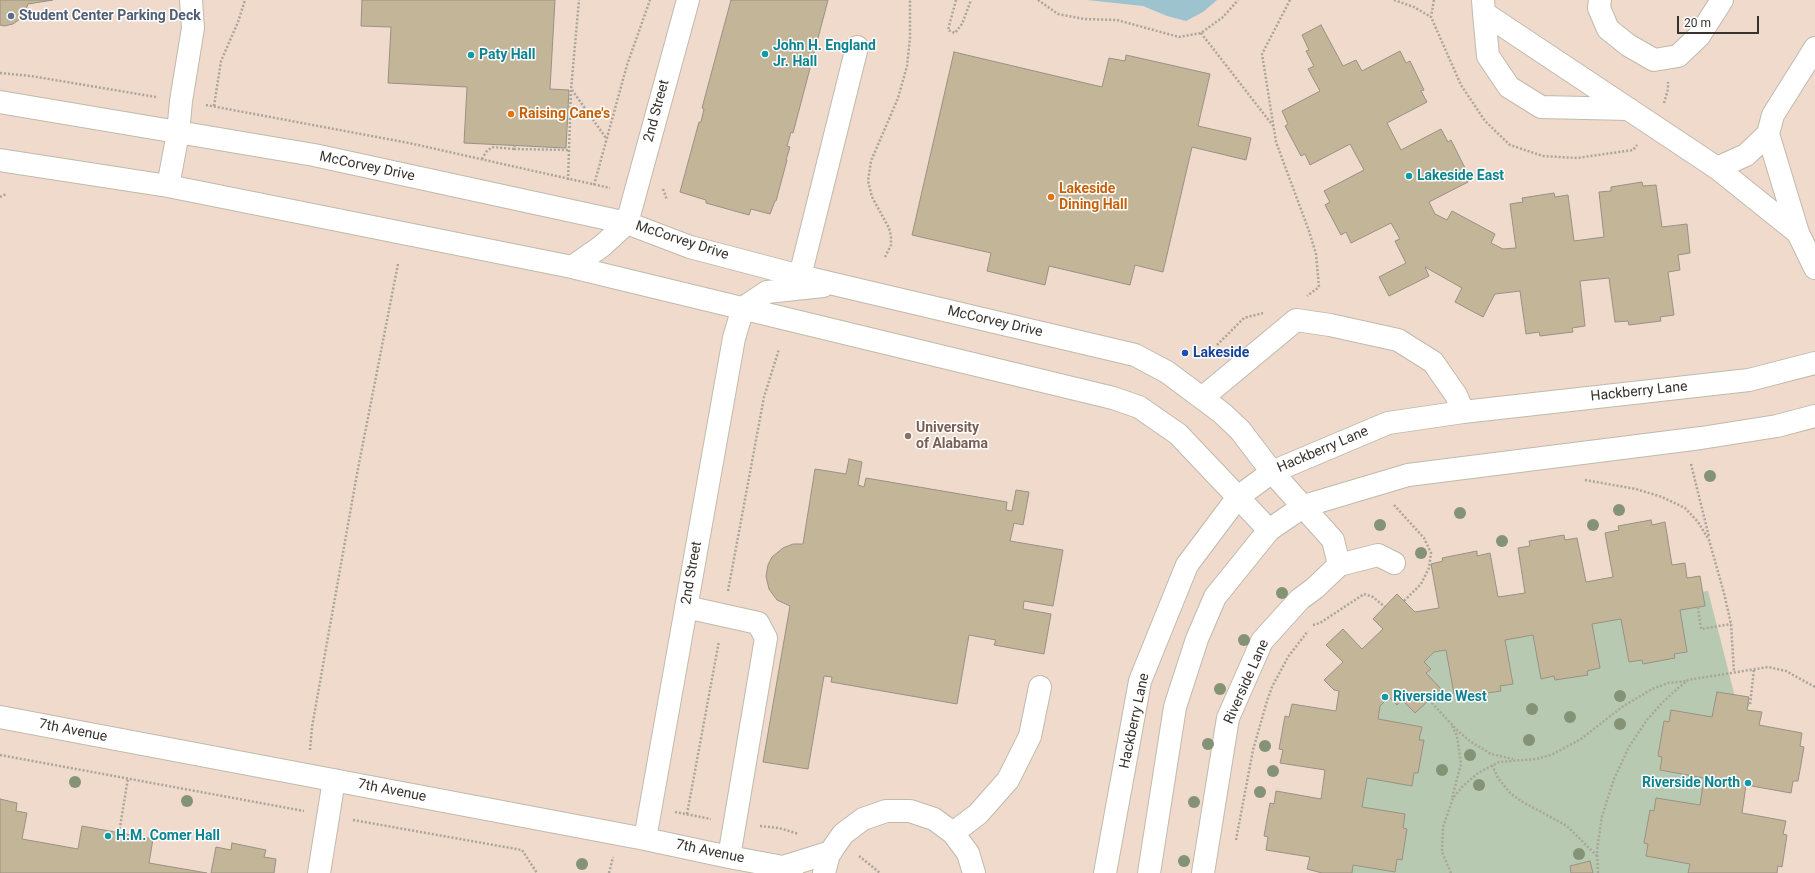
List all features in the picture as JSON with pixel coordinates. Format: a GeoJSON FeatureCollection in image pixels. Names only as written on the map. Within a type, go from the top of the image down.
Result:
{"type":"FeatureCollection","features":[{"type":"Feature","properties":{"kind":"street"},"geometry":{"type":"LineString","coordinates":[[168,186],[178,133],[180,101],[193,28],[191,0]]}},
{"type":"Feature","properties":{"kind":"street","name":"2nd Street"},"geometry":{"type":"LineString","coordinates":[[627,223],[688,0]]}},
{"type":"Feature","properties":{"kind":"street"},"geometry":{"type":"LineString","coordinates":[[1600,0],[1599,8],[1608,29],[1628,45],[1654,60],[1678,56],[1700,36],[1722,0]]}},
{"type":"Feature","properties":{"kind":"street"},"geometry":{"type":"LineString","coordinates":[[1484,6],[1488,56],[1509,87],[1540,107],[1629,109]]}},
{"type":"Feature","properties":{"kind":"street"},"geometry":{"type":"LineString","coordinates":[[1484,6],[1629,109],[1717,168],[1798,233]]}},
{"type":"Feature","properties":{"kind":"street"},"geometry":{"type":"LineString","coordinates":[[800,276],[857,47]]}},
{"type":"Feature","properties":{"kind":"street"},"geometry":{"type":"LineString","coordinates":[[1717,168],[1746,155],[1768,134],[1773,116],[1815,48]]}},
{"type":"Feature","properties":{"kind":"street","name":"McCorvey Drive"},"geometry":{"type":"LineString","coordinates":[[0,102],[314,155],[627,223],[690,247],[800,276],[1136,355],[1167,372],[1202,398],[1240,430],[1272,472],[1304,506]]}},
{"type":"Feature","properties":{"kind":"street"},"geometry":{"type":"LineString","coordinates":[[1768,134],[1798,233],[1815,268]]}},
{"type":"Feature","properties":{"kind":"street"},"geometry":{"type":"LineString","coordinates":[[0,160],[168,186],[572,267],[1106,396],[1139,407],[1178,434],[1269,530]]}},
{"type":"Feature","properties":{"kind":"street"},"geometry":{"type":"LineString","coordinates":[[572,267],[602,246],[627,223]]}},
{"type":"Feature","properties":{"kind":"street"},"geometry":{"type":"LineString","coordinates":[[743,308],[767,292],[835,284]]}},
{"type":"Feature","properties":{"kind":"street","name":"2nd Street"},"geometry":{"type":"LineString","coordinates":[[645,839],[734,338],[743,308]]}},
{"type":"Feature","properties":{"kind":"street"},"geometry":{"type":"LineString","coordinates":[[1202,398],[1296,320],[1330,325],[1398,340],[1433,362],[1456,395],[1463,412]]}},
{"type":"Feature","properties":{"kind":"street","name":"Hackberry Lane"},"geometry":{"type":"LineString","coordinates":[[1105,873],[1140,681],[1187,565],[1238,497],[1272,472],[1388,423],[1463,412],[1748,380],[1815,363]]}},
{"type":"Feature","properties":{"kind":"street"},"geometry":{"type":"LineString","coordinates":[[1149,873],[1175,706],[1197,639],[1215,597],[1269,530],[1304,506],[1408,475],[1701,438],[1777,426],[1815,416]]}},
{"type":"Feature","properties":{"kind":"street"},"geometry":{"type":"LineString","coordinates":[[1304,506],[1333,540],[1339,565],[1378,555],[1394,563]]}},
{"type":"Feature","properties":{"kind":"street","name":"Riverside Lane"},"geometry":{"type":"LineString","coordinates":[[1203,873],[1228,718],[1262,641],[1300,598],[1315,588],[1339,565]]}},
{"type":"Feature","properties":{"kind":"street"},"geometry":{"type":"LineString","coordinates":[[686,607],[758,623],[766,638],[729,857]]}},
{"type":"Feature","properties":{"kind":"street"},"geometry":{"type":"LineString","coordinates":[[953,833],[978,814],[1008,780],[1030,736],[1040,687]]}},
{"type":"Feature","properties":{"kind":"street","name":"7th Avenue"},"geometry":{"type":"LineString","coordinates":[[0,717],[645,839],[788,870],[831,852]]}},
{"type":"Feature","properties":{"kind":"street"},"geometry":{"type":"LineString","coordinates":[[319,873],[334,780]]}},
{"type":"Feature","properties":{"kind":"street"},"geometry":{"type":"LineString","coordinates":[[824,873],[831,852],[843,834],[863,820],[886,812],[910,811],[934,819],[953,833],[968,853],[974,873]]}},
{"type":"Feature","properties":{"kind":"path"},"geometry":{"type":"LineString","coordinates":[[214,106],[221,60],[238,22],[245,0]]}},
{"type":"Feature","properties":{"kind":"path"},"geometry":{"type":"LineString","coordinates":[[568,180],[571,90],[579,0]]}},
{"type":"Feature","properties":{"kind":"path"},"geometry":{"type":"LineString","coordinates":[[0,73],[31,76],[214,106],[409,143],[594,185],[627,65],[650,0]]}},
{"type":"Feature","properties":{"kind":"path"},"geometry":{"type":"LineString","coordinates":[[885,257],[891,245],[891,236],[889,228],[872,197],[868,180],[871,161],[898,98],[906,66],[910,38],[910,0]]}},
{"type":"Feature","properties":{"kind":"path"},"geometry":{"type":"LineString","coordinates":[[956,0],[948,30],[955,33],[962,24],[971,0]]}},
{"type":"Feature","properties":{"kind":"path"},"geometry":{"type":"LineString","coordinates":[[1038,0],[1058,14],[1084,19],[1117,20],[1179,37],[1200,33],[1223,17],[1238,0]]}},
{"type":"Feature","properties":{"kind":"path"},"geometry":{"type":"LineString","coordinates":[[1290,0],[1262,54],[1276,142],[1310,231],[1316,254],[1319,287],[1304,298]]}},
{"type":"Feature","properties":{"kind":"path"},"geometry":{"type":"LineString","coordinates":[[1394,0],[1414,7],[1431,17]]}},
{"type":"Feature","properties":{"kind":"path"},"geometry":{"type":"LineString","coordinates":[[1200,33],[1274,128]]}},
{"type":"Feature","properties":{"kind":"path"},"geometry":{"type":"LineString","coordinates":[[571,90],[606,139]]}},
{"type":"Feature","properties":{"kind":"path"},"geometry":{"type":"LineString","coordinates":[[482,159],[486,152],[492,147],[569,150]]}},
{"type":"Feature","properties":{"kind":"path"},"geometry":{"type":"LineString","coordinates":[[0,197],[6,194]]}},
{"type":"Feature","properties":{"kind":"path"},"geometry":{"type":"LineString","coordinates":[[301,810],[308,775],[312,727],[357,474],[398,264]]}},
{"type":"Feature","properties":{"kind":"path"},"geometry":{"type":"LineString","coordinates":[[1218,345],[1244,318],[1264,312]]}},
{"type":"Feature","properties":{"kind":"path"},"geometry":{"type":"LineString","coordinates":[[686,814],[764,397],[779,349]]}},
{"type":"Feature","properties":{"kind":"path"},"geometry":{"type":"LineString","coordinates":[[1691,463],[1731,624],[1734,672]]}},
{"type":"Feature","properties":{"kind":"path"},"geometry":{"type":"LineString","coordinates":[[1582,479],[1636,489],[1674,502],[1685,508],[1698,522],[1709,540]]}},
{"type":"Feature","properties":{"kind":"path"},"geometry":{"type":"LineString","coordinates":[[1236,842],[1253,750],[1267,701],[1274,682],[1288,657],[1313,625],[1315,588]]}},
{"type":"Feature","properties":{"kind":"path"},"geometry":{"type":"LineString","coordinates":[[1313,625],[1320,623],[1364,594],[1373,596],[1385,606]]}},
{"type":"Feature","properties":{"kind":"path"},"geometry":{"type":"LineString","coordinates":[[1698,607],[1701,629],[1731,624]]}},
{"type":"Feature","properties":{"kind":"path"},"geometry":{"type":"LineString","coordinates":[[1448,812],[1453,798],[1463,786],[1478,773],[1492,765],[1506,761],[1544,757],[1557,752],[1581,740],[1622,707],[1652,689],[1688,680],[1768,667],[1779,669],[1815,687]]}},
{"type":"Feature","properties":{"kind":"path"},"geometry":{"type":"LineString","coordinates":[[1747,705],[1750,705],[1754,669]]}},
{"type":"Feature","properties":{"kind":"path"},"geometry":{"type":"LineString","coordinates":[[1598,873],[1597,857],[1605,805],[1614,779],[1629,747],[1654,711],[1688,680]]}},
{"type":"Feature","properties":{"kind":"path"},"geometry":{"type":"LineString","coordinates":[[1429,700],[1471,742],[1491,754],[1521,760]]}},
{"type":"Feature","properties":{"kind":"path"},"geometry":{"type":"LineString","coordinates":[[1450,722],[1456,736],[1461,764],[1458,782],[1443,827],[1441,844],[1444,860],[1451,873]]}},
{"type":"Feature","properties":{"kind":"path"},"geometry":{"type":"LineString","coordinates":[[0,755],[128,778],[119,833]]}},
{"type":"Feature","properties":{"kind":"path"},"geometry":{"type":"LineString","coordinates":[[1492,765],[1498,778],[1510,793],[1521,801],[1567,826],[1597,857]]}},
{"type":"Feature","properties":{"kind":"shaded area","name":"University of Alabama"},"geometry":{"type":"Polygon","coordinates":[[[0,0],[1815,0],[1815,873],[0,873],[0,0]]]}},
{"type":"Feature","properties":{"kind":"green space"},"geometry":{"type":"Polygon","coordinates":[[[1708,591],[1734,693],[1703,873],[1329,873],[1362,692],[1428,629],[1708,591]]]}},
{"type":"Feature","properties":{"kind":"water"},"geometry":{"type":"Polygon","coordinates":[[[1087,0],[1217,0],[1203,12],[1186,21],[1167,16],[1143,6],[1087,0]]]}},
{"type":"Feature","properties":{"kind":"building","name":"Student Center Parking Deck"},"geometry":{"type":"Polygon","coordinates":[[[0,0],[53,0],[28,4],[20,19],[13,24],[4,26],[0,25],[0,0]]]}},
{"type":"Feature","properties":{"kind":"building","name":"Paty Hall"},"geometry":{"type":"Polygon","coordinates":[[[362,0],[555,0],[550,89],[569,90],[566,148],[464,143],[467,87],[388,83],[391,27],[361,26],[362,0]]]}},
{"type":"Feature","properties":{"kind":"building","name":"John H. England Jr. Hall"},"geometry":{"type":"Polygon","coordinates":[[[731,0],[828,0],[793,133],[791,132],[787,146],[790,147],[776,201],[770,214],[751,209],[749,215],[706,203],[706,200],[680,192],[699,122],[701,122],[704,109],[702,108],[731,0]]]}},
{"type":"Feature","properties":{"kind":"building","name":"Lakeside East"},"geometry":{"type":"Polygon","coordinates":[[[1321,25],[1343,66],[1356,60],[1362,71],[1400,51],[1406,63],[1410,61],[1424,90],[1421,91],[1427,102],[1387,123],[1401,150],[1441,129],[1448,142],[1451,140],[1465,168],[1462,170],[1468,182],[1429,202],[1435,214],[1447,220],[1452,211],[1495,234],[1491,243],[1503,249],[1516,248],[1510,204],[1523,202],[1522,198],[1554,193],[1555,197],[1568,195],[1574,241],[1604,237],[1599,192],[1611,191],[1611,187],[1642,182],[1643,186],[1656,185],[1662,227],[1687,224],[1690,253],[1678,255],[1680,270],[1668,272],[1674,315],[1660,317],[1661,321],[1629,325],[1628,321],[1615,322],[1609,278],[1580,281],[1585,326],[1572,328],[1573,332],[1540,336],[1539,332],[1526,334],[1520,291],[1495,294],[1483,317],[1455,302],[1462,288],[1425,267],[1429,276],[1389,296],[1379,277],[1406,263],[1395,241],[1400,239],[1391,223],[1351,243],[1346,232],[1341,235],[1325,205],[1330,202],[1324,191],[1364,170],[1350,144],[1310,165],[1305,154],[1301,156],[1285,126],[1288,124],[1282,111],[1320,91],[1308,69],[1314,66],[1306,51],[1309,50],[1302,35],[1321,25]]]}},
{"type":"Feature","properties":{"kind":"building","name":"Lakeside Dining Hall"},"geometry":{"type":"Polygon","coordinates":[[[954,52],[1102,87],[1109,58],[1125,61],[1126,55],[1210,74],[1198,126],[1251,138],[1246,160],[1192,147],[1163,272],[1135,265],[1130,285],[1049,266],[1045,285],[987,271],[991,253],[912,235],[954,52]]]}},
{"type":"Feature","properties":{"kind":"building"},"geometry":{"type":"Polygon","coordinates":[[[849,459],[862,462],[858,485],[864,487],[866,478],[1007,502],[1006,510],[1012,511],[1016,490],[1029,492],[1023,525],[1014,523],[1010,541],[1063,550],[1053,606],[1024,601],[1023,609],[1051,614],[1044,654],[994,645],[996,640],[969,635],[957,704],[831,682],[832,677],[824,676],[808,769],[763,762],[790,606],[777,600],[769,589],[766,576],[768,565],[772,557],[783,548],[793,544],[803,544],[815,469],[846,474],[849,459]]]}},
{"type":"Feature","properties":{"kind":"building","name":"Riverside West"},"geometry":{"type":"Polygon","coordinates":[[[1651,520],[1652,525],[1665,522],[1672,565],[1685,563],[1687,578],[1700,576],[1705,606],[1680,610],[1687,652],[1674,654],[1675,658],[1643,664],[1642,660],[1629,662],[1621,619],[1592,624],[1600,668],[1587,671],[1588,675],[1555,680],[1554,676],[1541,679],[1533,635],[1505,640],[1513,684],[1500,686],[1501,691],[1467,696],[1467,692],[1454,694],[1446,650],[1434,652],[1424,662],[1431,669],[1426,673],[1441,689],[1415,713],[1402,700],[1397,705],[1389,697],[1380,706],[1378,719],[1422,727],[1419,740],[1424,740],[1418,773],[1414,773],[1412,786],[1367,778],[1362,807],[1405,814],[1403,828],[1407,829],[1402,860],[1397,859],[1395,872],[1353,865],[1352,873],[1322,873],[1307,869],[1310,857],[1266,850],[1268,837],[1264,836],[1270,803],[1274,804],[1276,791],[1321,799],[1325,770],[1280,763],[1283,750],[1279,749],[1285,716],[1289,717],[1292,704],[1336,711],[1339,691],[1334,690],[1324,680],[1343,662],[1326,645],[1343,629],[1362,649],[1383,629],[1373,619],[1397,594],[1415,612],[1439,608],[1431,564],[1443,561],[1442,558],[1477,551],[1477,556],[1490,553],[1498,597],[1525,593],[1518,548],[1530,546],[1529,541],[1564,535],[1565,540],[1577,538],[1586,582],[1613,577],[1605,533],[1619,530],[1618,526],[1651,520]]]}},
{"type":"Feature","properties":{"kind":"building","name":"Riverside North"},"geometry":{"type":"Polygon","coordinates":[[[1717,692],[1749,697],[1747,710],[1762,712],[1759,725],[1802,733],[1800,746],[1804,747],[1798,781],[1793,781],[1791,793],[1746,785],[1742,813],[1786,821],[1783,834],[1787,835],[1782,867],[1778,866],[1777,873],[1688,873],[1690,864],[1646,856],[1648,844],[1644,843],[1650,810],[1654,811],[1656,798],[1700,805],[1704,778],[1660,770],[1662,757],[1658,756],[1664,721],[1669,722],[1671,710],[1712,717],[1717,692]]]}},
{"type":"Feature","properties":{"kind":"building","name":"H.M. Comer Hall"},"geometry":{"type":"Polygon","coordinates":[[[0,799],[17,803],[16,811],[27,813],[22,839],[78,849],[82,826],[153,839],[149,863],[207,873],[0,873],[0,799]]]}},
{"type":"Feature","properties":{"kind":"building","name":"H.M. Comer Hall"},"geometry":{"type":"Polygon","coordinates":[[[232,843],[266,850],[264,857],[276,859],[274,873],[211,873],[216,847],[231,850],[232,843]]]}},
{"type":"Feature","properties":{"kind":"building"},"geometry":{"type":"Polygon","coordinates":[[[1590,861],[1593,873],[1571,873],[1570,866],[1590,861]]]}},
{"type":"Feature","properties":{"kind":"place","name":"Student Center Parking Deck"},"geometry":{"type":"Point","coordinates":[11,16]}},
{"type":"Feature","properties":{"kind":"place","name":"John H. England Jr. Hall"},"geometry":{"type":"Point","coordinates":[765,54]}},
{"type":"Feature","properties":{"kind":"place","name":"Paty Hall"},"geometry":{"type":"Point","coordinates":[471,55]}},
{"type":"Feature","properties":{"kind":"place","name":"Raising Cane's"},"geometry":{"type":"Point","coordinates":[511,114]}},
{"type":"Feature","properties":{"kind":"place","name":"Lakeside East"},"geometry":{"type":"Point","coordinates":[1409,176]}},
{"type":"Feature","properties":{"kind":"place","name":"Lakeside Dining Hall"},"geometry":{"type":"Point","coordinates":[1051,197]}},
{"type":"Feature","properties":{"kind":"place","name":"Lakeside"},"geometry":{"type":"Point","coordinates":[1185,353]}},
{"type":"Feature","properties":{"kind":"place","name":"University of Alabama"},"geometry":{"type":"Point","coordinates":[908,436]}},
{"type":"Feature","properties":{"kind":"place","name":"Riverside West"},"geometry":{"type":"Point","coordinates":[1385,697]}},
{"type":"Feature","properties":{"kind":"place","name":"Riverside North"},"geometry":{"type":"Point","coordinates":[1748,783]}},
{"type":"Feature","properties":{"kind":"place","name":"H.M. Comer Hall"},"geometry":{"type":"Point","coordinates":[108,836]}}]}
